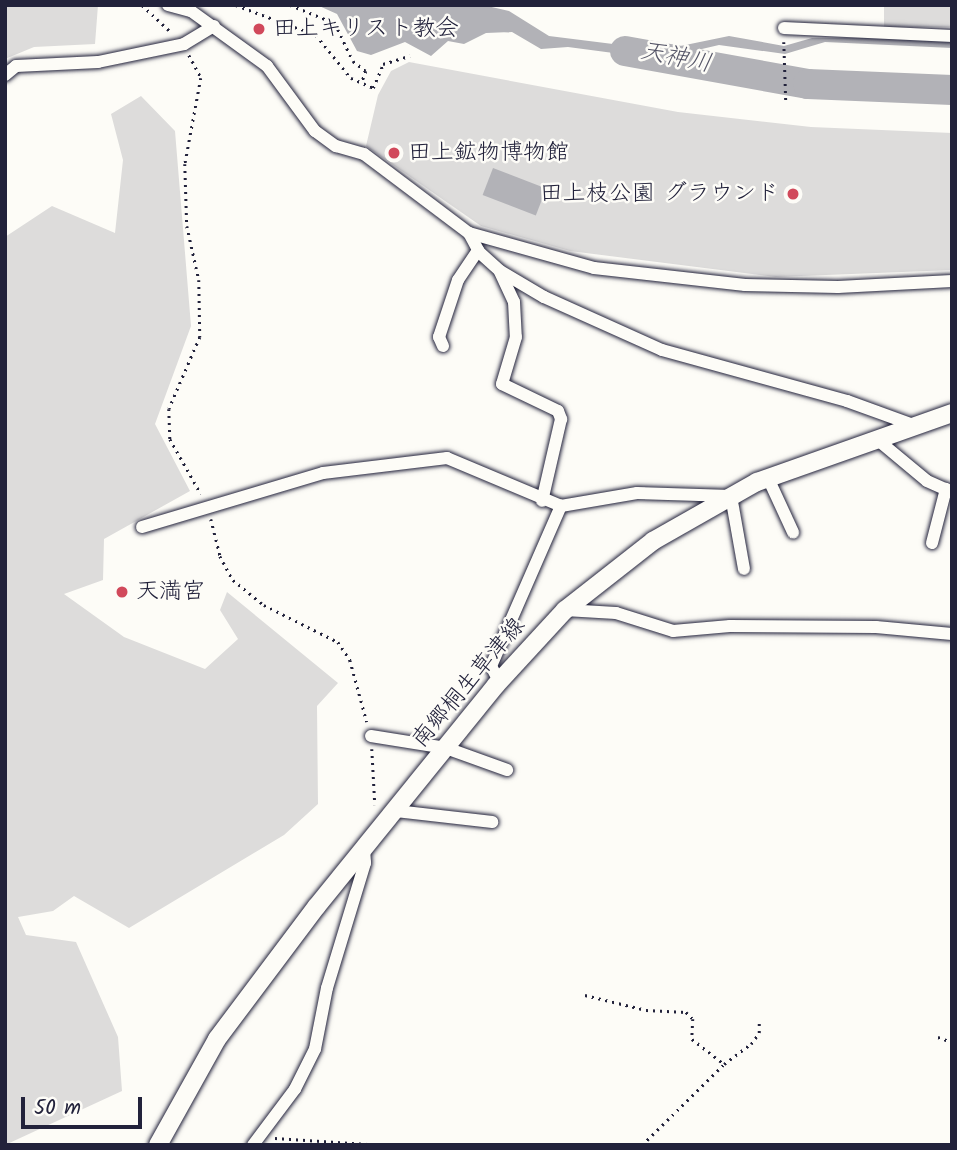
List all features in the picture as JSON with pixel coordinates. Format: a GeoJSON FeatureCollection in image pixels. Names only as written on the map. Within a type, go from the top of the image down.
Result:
{"type":"FeatureCollection","features":[{"type":"Feature","properties":{"kind":"main road","name":"南郷桐生草津線"},"geometry":{"type":"LineString","coordinates":[[158,1145],[217,1039],[499,681],[565,610],[653,541],[731,496],[768,478],[879,441],[952,412]]}},
{"type":"Feature","properties":{"kind":"street"},"geometry":{"type":"LineString","coordinates":[[168,5],[191,11],[267,66],[314,131],[336,146],[364,154],[469,233],[594,268],[745,285],[838,287],[952,281]]}},
{"type":"Feature","properties":{"kind":"street"},"geometry":{"type":"LineString","coordinates":[[5,75],[16,66],[98,62],[184,44],[214,26]]}},
{"type":"Feature","properties":{"kind":"street"},"geometry":{"type":"LineString","coordinates":[[784,28],[952,36]]}},
{"type":"Feature","properties":{"kind":"street"},"geometry":{"type":"LineString","coordinates":[[469,233],[478,250],[500,271],[544,297],[662,350],[847,401],[916,426]]}},
{"type":"Feature","properties":{"kind":"street"},"geometry":{"type":"LineString","coordinates":[[443,346],[439,337],[458,280],[478,250]]}},
{"type":"Feature","properties":{"kind":"street"},"geometry":{"type":"LineString","coordinates":[[500,271],[514,302],[516,337],[502,384],[558,411],[561,419],[542,501]]}},
{"type":"Feature","properties":{"kind":"street"},"geometry":{"type":"LineString","coordinates":[[879,441],[927,481],[949,491],[932,543]]}},
{"type":"Feature","properties":{"kind":"street"},"geometry":{"type":"LineString","coordinates":[[142,527],[323,473],[447,458],[542,501],[562,506],[637,493],[731,496],[744,569]]}},
{"type":"Feature","properties":{"kind":"street"},"geometry":{"type":"LineString","coordinates":[[768,478],[793,532]]}},
{"type":"Feature","properties":{"kind":"street"},"geometry":{"type":"LineString","coordinates":[[499,681],[491,666],[562,506]]}},
{"type":"Feature","properties":{"kind":"street"},"geometry":{"type":"LineString","coordinates":[[565,610],[616,613],[673,631],[730,626],[876,627],[952,634]]}},
{"type":"Feature","properties":{"kind":"street"},"geometry":{"type":"LineString","coordinates":[[371,736],[446,748],[508,770]]}},
{"type":"Feature","properties":{"kind":"street"},"geometry":{"type":"LineString","coordinates":[[396,811],[492,822]]}},
{"type":"Feature","properties":{"kind":"street"},"geometry":{"type":"LineString","coordinates":[[255,1141],[295,1089],[315,1049],[327,988],[365,863],[365,849]]}},
{"type":"Feature","properties":{"kind":"path"},"geometry":{"type":"LineString","coordinates":[[142,5],[184,44],[201,78],[185,164],[187,226],[199,280],[200,337],[169,409],[170,439],[208,508],[220,555],[233,580],[264,605],[338,642],[350,660],[371,736],[377,833]]}},
{"type":"Feature","properties":{"kind":"path"},"geometry":{"type":"LineString","coordinates":[[236,5],[316,35],[351,78],[373,88],[383,64],[410,55]]}},
{"type":"Feature","properties":{"kind":"path"},"geometry":{"type":"LineString","coordinates":[[290,5],[335,23],[353,61],[366,71],[362,83]]}},
{"type":"Feature","properties":{"kind":"path"},"geometry":{"type":"LineString","coordinates":[[784,28],[786,103]]}},
{"type":"Feature","properties":{"kind":"path"},"geometry":{"type":"LineString","coordinates":[[585,995],[646,1010],[686,1012],[693,1019],[692,1039],[724,1063]]}},
{"type":"Feature","properties":{"kind":"path"},"geometry":{"type":"LineString","coordinates":[[642,1145],[724,1063],[751,1044],[759,1033],[759,1020]]}},
{"type":"Feature","properties":{"kind":"path"},"geometry":{"type":"LineString","coordinates":[[938,1037],[952,1042]]}},
{"type":"Feature","properties":{"kind":"path"},"geometry":{"type":"LineString","coordinates":[[255,1141],[383,1145]]}},
{"type":"Feature","properties":{"kind":"shaded area"},"geometry":{"type":"Polygon","coordinates":[[[5,5],[98,5],[95,44],[34,47],[5,59],[5,5]]]}},
{"type":"Feature","properties":{"kind":"shaded area"},"geometry":{"type":"Polygon","coordinates":[[[317,5],[483,5],[509,11],[549,36],[661,50],[729,36],[784,46],[812,38],[935,37],[952,39],[952,48],[825,42],[785,54],[719,45],[659,59],[568,47],[541,49],[512,32],[486,33],[464,44],[448,41],[431,56],[405,42],[371,55],[357,51],[337,14],[317,5]]]}},
{"type":"Feature","properties":{"kind":"shaded area"},"geometry":{"type":"Polygon","coordinates":[[[884,5],[952,5],[952,27],[884,27],[884,5]]]}},
{"type":"Feature","properties":{"kind":"shaded area"},"geometry":{"type":"Polygon","coordinates":[[[409,62],[678,112],[811,127],[952,133],[952,270],[776,277],[570,251],[481,226],[366,146],[378,95],[391,71],[409,62]]]}},
{"type":"Feature","properties":{"kind":"shaded area"},"geometry":{"type":"Polygon","coordinates":[[[141,96],[175,131],[191,326],[155,424],[190,491],[104,539],[103,580],[64,594],[124,637],[205,669],[238,639],[220,610],[227,592],[338,683],[317,706],[318,804],[284,835],[129,928],[74,896],[53,911],[18,917],[26,935],[76,942],[118,1037],[122,1091],[5,1145],[5,237],[52,206],[115,233],[123,160],[111,114],[141,96]]]}},
{"type":"Feature","properties":{"kind":"shaded area"},"geometry":{"type":"Polygon","coordinates":[[[493,168],[546,188],[536,216],[483,195],[493,168]]]}},
{"type":"Feature","properties":{"kind":"waterway","name":"天神川"},"geometry":{"type":"LineString","coordinates":[[625,51],[808,84],[952,90]]}},
{"type":"Feature","properties":{"kind":"place","name":"田上キリスト教会"},"geometry":{"type":"Point","coordinates":[259,29]}},
{"type":"Feature","properties":{"kind":"place","name":"田上鉱物博物館"},"geometry":{"type":"Point","coordinates":[394,153]}},
{"type":"Feature","properties":{"kind":"place","name":"田上枝公園 グラウンド"},"geometry":{"type":"Point","coordinates":[793,194]}},
{"type":"Feature","properties":{"kind":"place","name":"天満宮"},"geometry":{"type":"Point","coordinates":[122,592]}}]}
